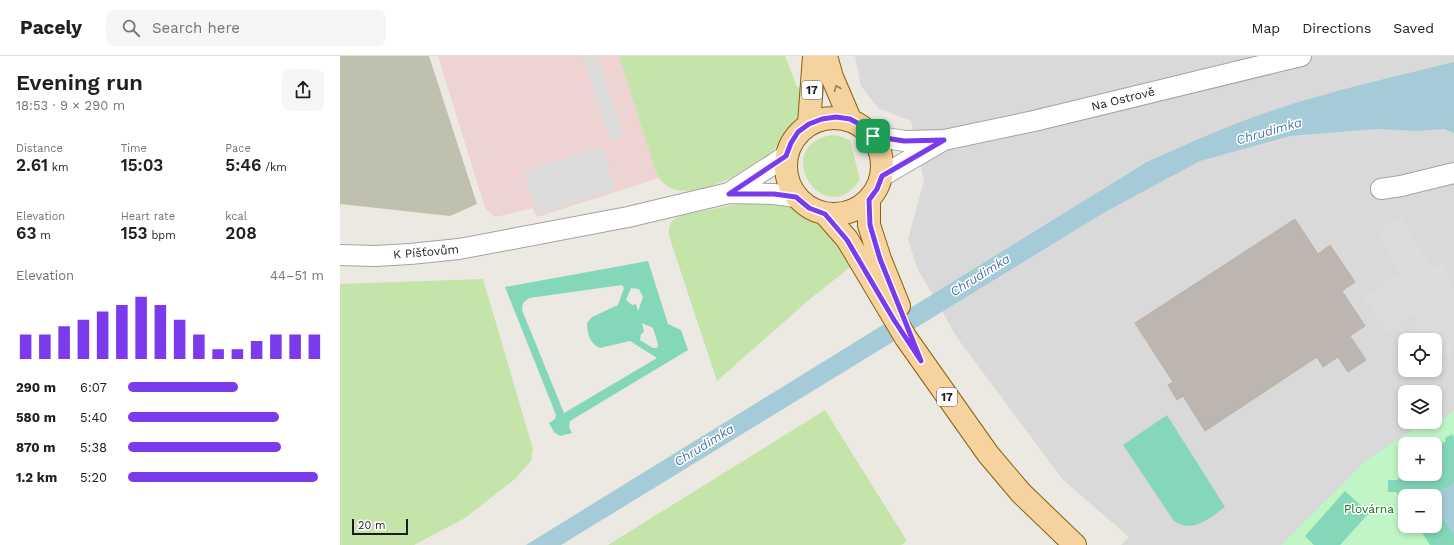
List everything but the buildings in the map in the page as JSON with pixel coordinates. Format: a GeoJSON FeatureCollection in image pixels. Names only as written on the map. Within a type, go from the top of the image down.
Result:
{"type":"FeatureCollection","features":[{"type":"Feature","properties":{"kind":"main road","name":"17"},"geometry":{"type":"LineString","coordinates":[[809,124],[814,56]]}},
{"type":"Feature","properties":{"kind":"main road","name":"17"},"geometry":{"type":"LineString","coordinates":[[826,56],[832,77],[850,119]]}},
{"type":"Feature","properties":{"kind":"main road","name":"17"},"geometry":{"type":"LineString","coordinates":[[836,117],[850,119],[863,126],[873,136],[880,148],[883,162],[882,176],[877,189],[869,200],[856,209],[841,214],[825,214],[809,208],[796,197],[789,184],[786,170],[786,156],[791,143],[798,132],[809,124],[822,119],[836,117]]}},
{"type":"Feature","properties":{"kind":"main road","name":"17"},"geometry":{"type":"LineString","coordinates":[[869,200],[870,225],[880,280]]}},
{"type":"Feature","properties":{"kind":"main road","name":"17"},"geometry":{"type":"LineString","coordinates":[[825,214],[880,280],[921,361],[988,454],[1021,493],[1075,545]]}},
{"type":"Feature","properties":{"kind":"street","name":"Na Ostrově"},"geometry":{"type":"LineString","coordinates":[[873,136],[904,141],[944,140],[1034,121],[1301,56]]}},
{"type":"Feature","properties":{"kind":"street","name":"Na Ostrově"},"geometry":{"type":"LineString","coordinates":[[882,176],[944,140]]}},
{"type":"Feature","properties":{"kind":"street"},"geometry":{"type":"LineString","coordinates":[[729,194],[786,156]]}},
{"type":"Feature","properties":{"kind":"street"},"geometry":{"type":"LineString","coordinates":[[1381,189],[1402,186],[1454,173]]}},
{"type":"Feature","properties":{"kind":"street"},"geometry":{"type":"LineString","coordinates":[[729,194],[774,194],[796,197]]}},
{"type":"Feature","properties":{"kind":"street","name":"K Píšťovům"},"geometry":{"type":"LineString","coordinates":[[340,255],[375,256],[417,254],[459,249],[628,217],[729,194]]}},
{"type":"Feature","properties":{"kind":"shaded area"},"geometry":{"type":"Polygon","coordinates":[[[340,56],[429,56],[477,204],[450,216],[340,204],[340,56]]]}},
{"type":"Feature","properties":{"kind":"shaded area"},"geometry":{"type":"Polygon","coordinates":[[[438,56],[623,56],[662,177],[537,217],[533,208],[495,217],[485,208],[438,56]]]}},
{"type":"Feature","properties":{"kind":"shaded area"},"geometry":{"type":"Polygon","coordinates":[[[583,56],[597,56],[623,136],[610,140],[583,56]]]}},
{"type":"Feature","properties":{"kind":"shaded area"},"geometry":{"type":"Polygon","coordinates":[[[855,56],[1454,56],[1454,545],[1121,545],[1129,537],[1063,480],[958,339],[917,268],[908,239],[924,181],[911,121],[878,108],[861,86],[855,56]]]}},
{"type":"Feature","properties":{"kind":"shaded area"},"geometry":{"type":"Polygon","coordinates":[[[602,147],[615,189],[538,214],[524,171],[602,147]]]}},
{"type":"Feature","properties":{"kind":"shaded area"},"geometry":{"type":"Polygon","coordinates":[[[1400,217],[1432,268],[1443,262],[1454,290],[1454,346],[1451,357],[1442,356],[1442,333],[1413,333],[1415,325],[1415,314],[1388,332],[1364,297],[1400,273],[1378,236],[1387,226],[1400,217]]]}},
{"type":"Feature","properties":{"kind":"green space"},"geometry":{"type":"Polygon","coordinates":[[[619,56],[785,56],[797,87],[804,88],[800,115],[777,147],[763,160],[746,172],[709,187],[688,191],[675,190],[661,181],[655,168],[619,56]]]}},
{"type":"Feature","properties":{"kind":"green space"},"geometry":{"type":"Polygon","coordinates":[[[832,135],[850,140],[860,180],[846,194],[831,197],[818,192],[808,181],[803,168],[805,154],[814,142],[832,135]]]}},
{"type":"Feature","properties":{"kind":"green space"},"geometry":{"type":"Polygon","coordinates":[[[758,200],[787,203],[817,221],[826,228],[853,265],[810,299],[717,381],[670,239],[669,227],[672,221],[683,215],[758,200]]]}},
{"type":"Feature","properties":{"kind":"green space"},"geometry":{"type":"Polygon","coordinates":[[[648,261],[668,324],[681,330],[688,350],[570,421],[569,427],[572,433],[560,436],[554,432],[549,423],[555,419],[556,415],[505,287],[648,261]],[[622,285],[529,298],[523,303],[522,310],[564,413],[657,358],[630,341],[600,348],[591,341],[587,323],[592,317],[618,305],[624,288],[622,285]],[[631,288],[626,300],[632,305],[636,304],[638,311],[643,297],[639,289],[631,288]],[[642,323],[644,332],[641,334],[640,340],[653,348],[657,348],[658,344],[653,328],[642,323]]]}},
{"type":"Feature","properties":{"kind":"green space"},"geometry":{"type":"Polygon","coordinates":[[[483,279],[533,449],[531,461],[515,479],[465,518],[414,545],[340,545],[340,284],[483,279]]]}},
{"type":"Feature","properties":{"kind":"green space"},"geometry":{"type":"Polygon","coordinates":[[[825,410],[907,541],[901,545],[608,545],[825,410]]]}},
{"type":"Feature","properties":{"kind":"green space","name":"Plovárna"},"geometry":{"type":"Polygon","coordinates":[[[1454,411],[1454,545],[1281,545],[1367,460],[1398,439],[1398,481],[1442,481],[1442,437],[1402,437],[1414,429],[1442,429],[1442,420],[1454,411]]]}},
{"type":"Feature","properties":{"kind":"green space"},"geometry":{"type":"Polygon","coordinates":[[[1167,415],[1225,507],[1207,520],[1194,525],[1181,525],[1174,521],[1123,445],[1167,415]]]}},
{"type":"Feature","properties":{"kind":"green space"},"geometry":{"type":"Polygon","coordinates":[[[1452,434],[1454,437],[1454,483],[1442,490],[1442,489],[1398,489],[1398,495],[1396,492],[1388,492],[1388,480],[1442,481],[1442,444],[1446,441],[1445,438],[1452,434]]]}},
{"type":"Feature","properties":{"kind":"green space"},"geometry":{"type":"Polygon","coordinates":[[[1345,491],[1369,513],[1340,545],[1314,545],[1305,536],[1345,491]]]}},
{"type":"Feature","properties":{"kind":"green space"},"geometry":{"type":"Polygon","coordinates":[[[1442,517],[1454,535],[1454,545],[1430,545],[1422,533],[1442,533],[1442,517]]]}},
{"type":"Feature","properties":{"kind":"water","name":"Chrudimka"},"geometry":{"type":"Polygon","coordinates":[[[1454,62],[1454,133],[1444,129],[1417,131],[1376,129],[1290,136],[1200,161],[1105,212],[561,545],[526,545],[1147,162],[1258,115],[1341,90],[1454,62]]]}},
{"type":"Feature","properties":{"kind":"water"},"geometry":{"type":"Polygon","coordinates":[[[1454,483],[1454,535],[1442,517],[1442,490],[1454,483]]]}},
{"type":"Feature","properties":{"kind":"route"},"geometry":{"type":"LineString","coordinates":[[836,117],[850,119],[863,126],[873,136],[904,141],[944,140],[882,176],[877,189],[869,200],[870,225],[880,259],[921,361],[894,320],[847,240],[825,214],[809,208],[796,197],[774,194],[729,194],[786,156],[791,143],[798,132],[809,124],[822,119],[836,117]]}}]}
